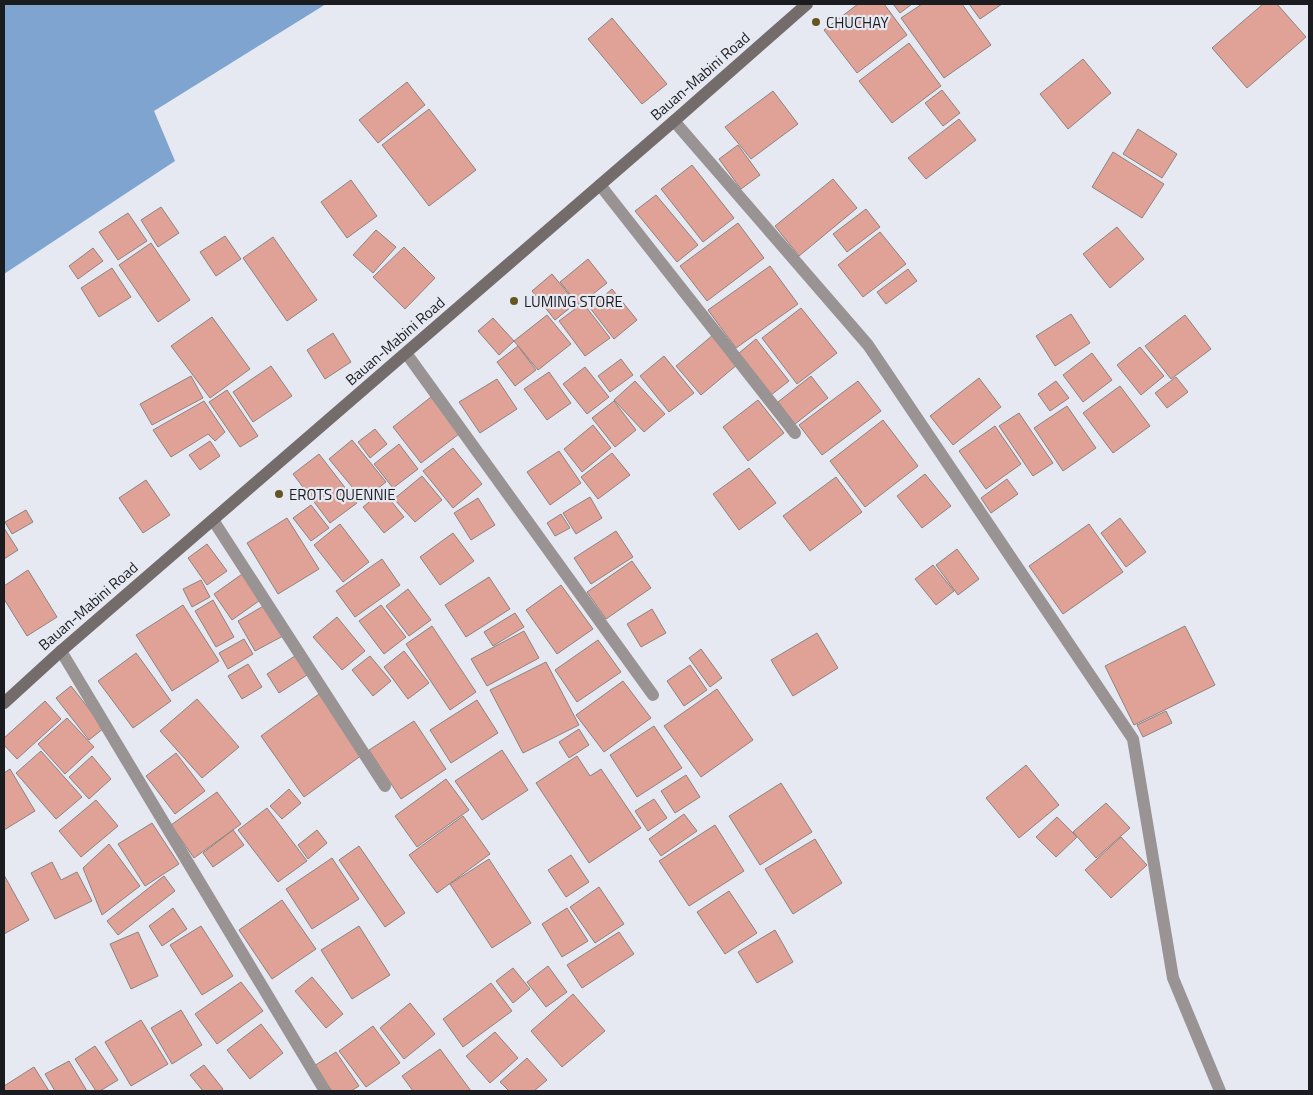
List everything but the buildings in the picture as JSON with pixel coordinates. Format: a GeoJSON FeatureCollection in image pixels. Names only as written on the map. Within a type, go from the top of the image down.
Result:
{"type":"FeatureCollection","features":[{"type":"Feature","properties":{"kind":"main road","name":"Bauan-Mabini Road"},"geometry":{"type":"LineString","coordinates":[[4,703],[61,651],[807,4]]}},
{"type":"Feature","properties":{"kind":"street"},"geometry":{"type":"LineString","coordinates":[[674,121],[868,345],[1133,739],[1173,978],[1220,1091]]}},
{"type":"Feature","properties":{"kind":"street"},"geometry":{"type":"LineString","coordinates":[[600,185],[795,432]]}},
{"type":"Feature","properties":{"kind":"street"},"geometry":{"type":"LineString","coordinates":[[406,353],[653,695]]}},
{"type":"Feature","properties":{"kind":"street"},"geometry":{"type":"LineString","coordinates":[[213,520],[385,786]]}},
{"type":"Feature","properties":{"kind":"street"},"geometry":{"type":"LineString","coordinates":[[61,651],[325,1091]]}},
{"type":"Feature","properties":{"kind":"water"},"geometry":{"type":"Polygon","coordinates":[[[4,4],[326,4],[154,111],[175,161],[4,274],[4,4]]]}},
{"type":"Feature","properties":{"kind":"place","name":"CHUCHAY"},"geometry":{"type":"Point","coordinates":[816,22]}},
{"type":"Feature","properties":{"kind":"place","name":"LUMING STORE"},"geometry":{"type":"Point","coordinates":[514,301]}},
{"type":"Feature","properties":{"kind":"place","name":"EROTS QUENNIE"},"geometry":{"type":"Point","coordinates":[279,494]}}]}
